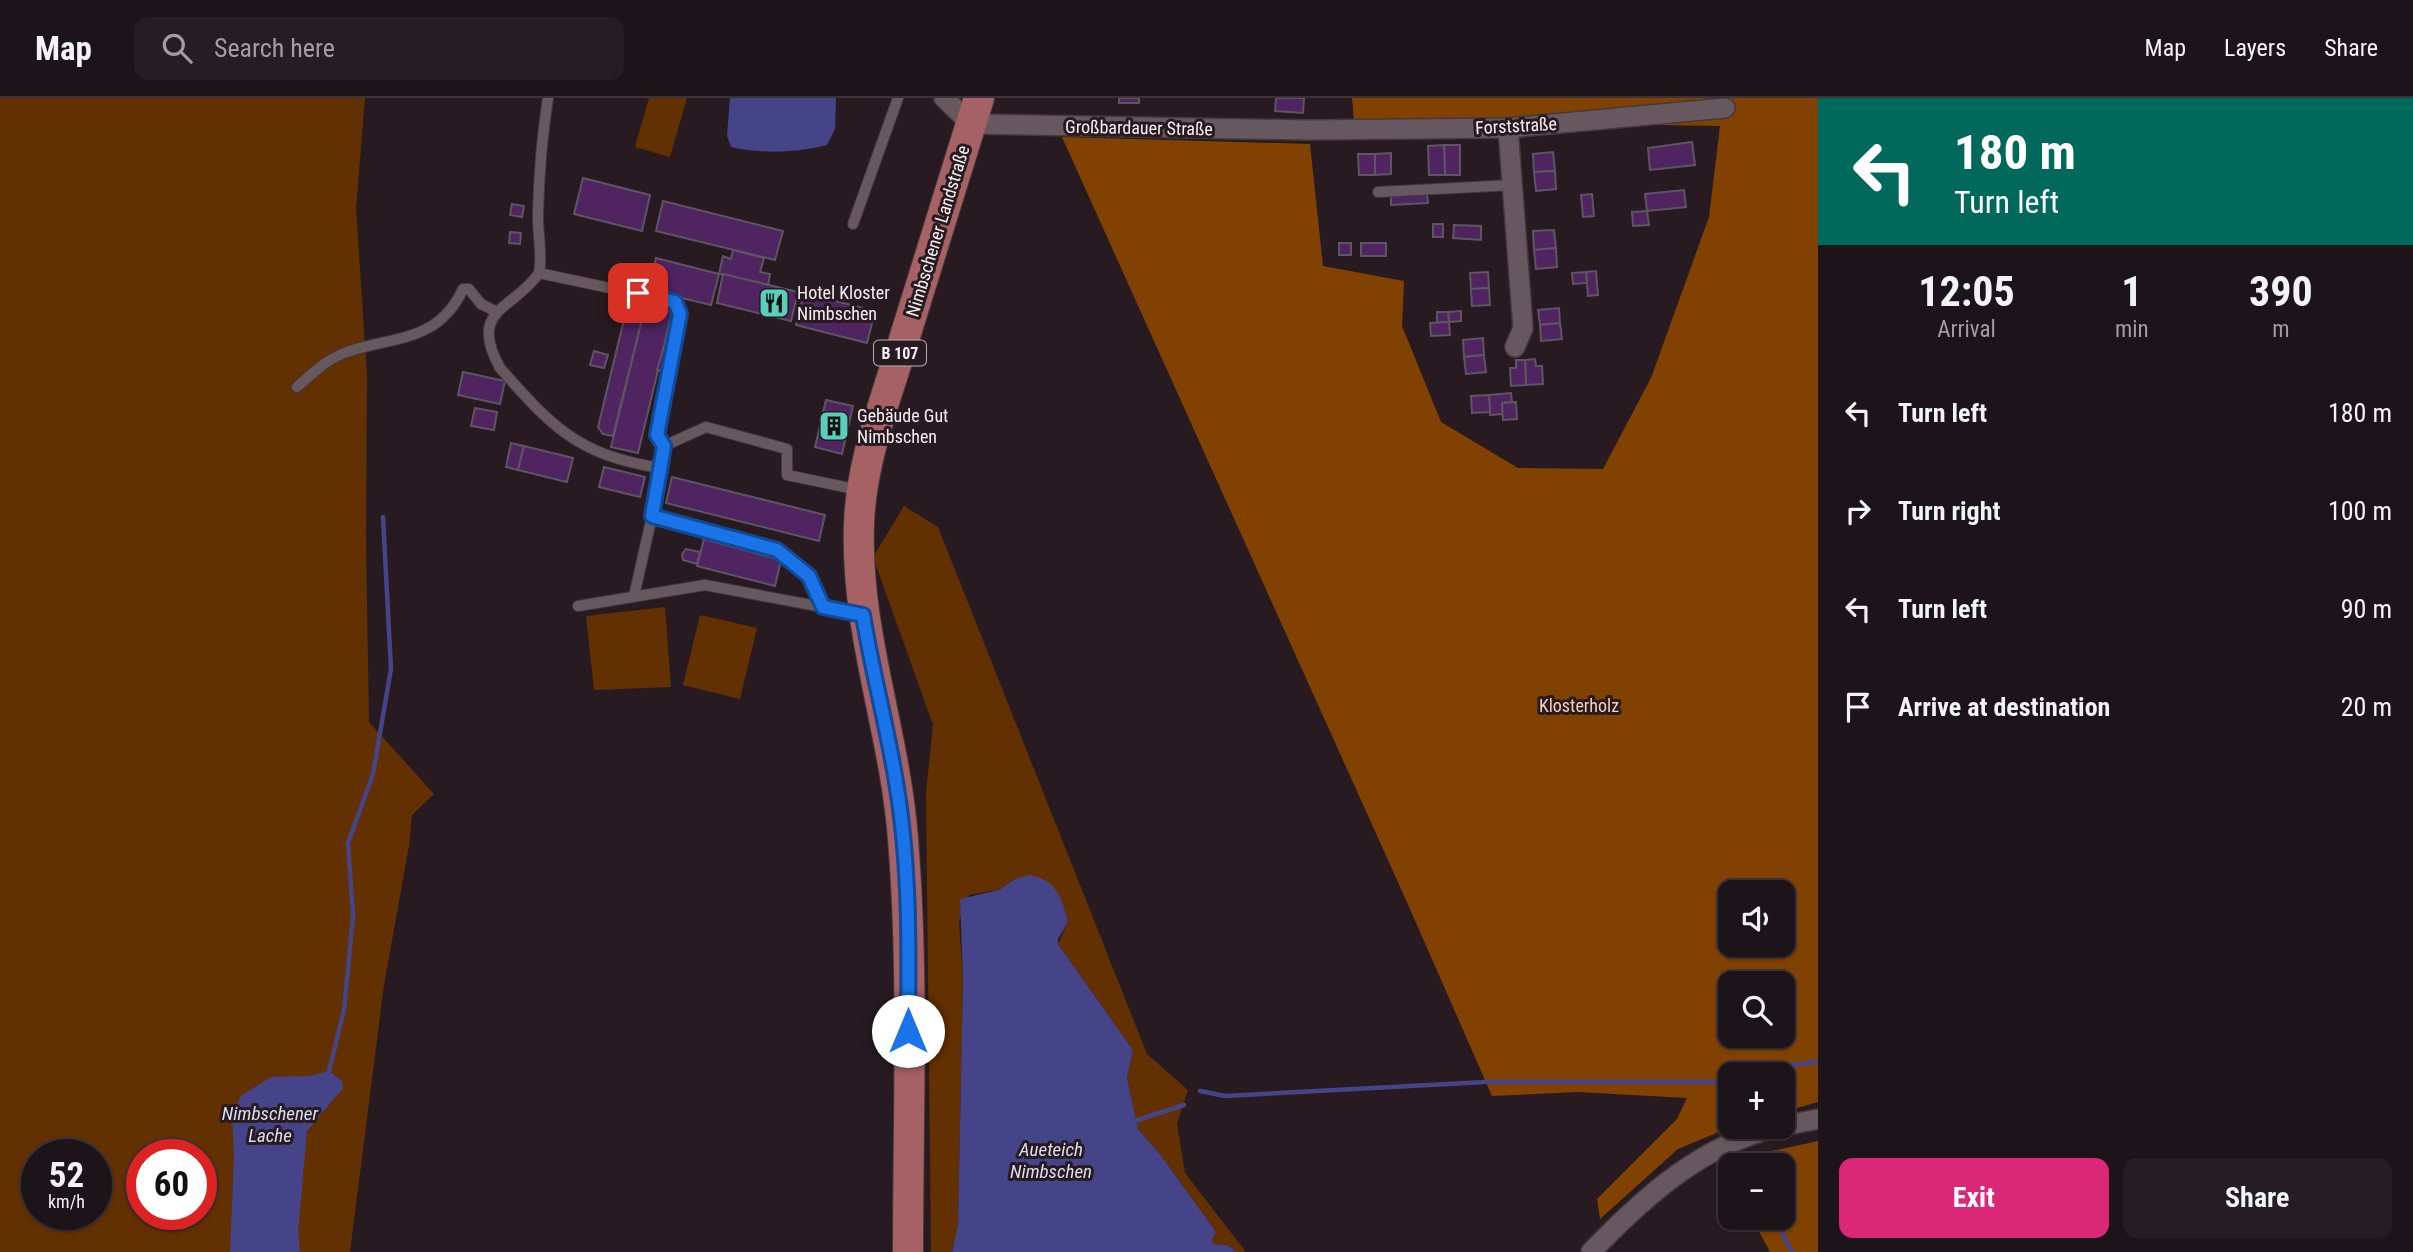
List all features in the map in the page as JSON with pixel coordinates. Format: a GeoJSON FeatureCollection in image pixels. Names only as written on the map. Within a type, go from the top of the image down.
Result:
{"type":"FeatureCollection","features":[{"type":"Feature","properties":{"kind":"main road","name":"Nimbschener Landstraße"},"geometry":{"type":"LineString","coordinates":[[908,1252],[908,949],[903,837],[896,781],[863,615],[859,579],[859,522],[872,445],[975,111]]}},
{"type":"Feature","properties":{"kind":"street","name":"Nimbschener Landstraße"},"geometry":{"type":"LineString","coordinates":[[944,98],[975,111]]}},
{"type":"Feature","properties":{"kind":"street","name":"Forststraße"},"geometry":{"type":"LineString","coordinates":[[1307,130],[1508,128],[1725,108]]}},
{"type":"Feature","properties":{"kind":"street","name":"Großbardauer Straße"},"geometry":{"type":"LineString","coordinates":[[975,111],[1307,130]]}},
{"type":"Feature","properties":{"kind":"street"},"geometry":{"type":"LineString","coordinates":[[1508,128],[1522,328],[1515,348]]}},
{"type":"Feature","properties":{"kind":"street"},"geometry":{"type":"LineString","coordinates":[[1795,1124],[1818,1119]]}},
{"type":"Feature","properties":{"kind":"street"},"geometry":{"type":"LineString","coordinates":[[1591,1252],[1634,1208],[1689,1164],[1740,1139]]}},
{"type":"Feature","properties":{"kind":"lane"},"geometry":{"type":"LineString","coordinates":[[548,98],[537,217],[541,263],[539,273],[531,285],[495,311],[490,328],[493,356],[509,379],[561,432],[614,459],[660,468]]}},
{"type":"Feature","properties":{"kind":"lane"},"geometry":{"type":"LineString","coordinates":[[853,224],[898,98]]}},
{"type":"Feature","properties":{"kind":"lane"},"geometry":{"type":"LineString","coordinates":[[1378,192],[1512,185]]}},
{"type":"Feature","properties":{"kind":"lane"},"geometry":{"type":"LineString","coordinates":[[539,273],[675,302],[680,314],[657,435],[664,446],[634,596]]}},
{"type":"Feature","properties":{"kind":"lane"},"geometry":{"type":"LineString","coordinates":[[297,387],[319,367],[348,351],[429,330],[445,317],[463,289],[469,289],[481,304],[495,311]]}},
{"type":"Feature","properties":{"kind":"lane"},"geometry":{"type":"LineString","coordinates":[[664,446],[706,427],[787,449],[787,475],[863,491]]}},
{"type":"Feature","properties":{"kind":"lane"},"geometry":{"type":"LineString","coordinates":[[652,516],[777,550],[809,576],[823,607]]}},
{"type":"Feature","properties":{"kind":"lane"},"geometry":{"type":"LineString","coordinates":[[578,606],[705,585],[863,615]]}},
{"type":"Feature","properties":{"kind":"shaded area"},"geometry":{"type":"Polygon","coordinates":[[[0,98],[365,98],[356,209],[367,375],[369,722],[434,794],[412,815],[384,985],[350,1252],[0,1252],[0,98]]]}},
{"type":"Feature","properties":{"kind":"shaded area"},"geometry":{"type":"Polygon","coordinates":[[[649,98],[687,98],[670,157],[635,147],[649,98]]]}},
{"type":"Feature","properties":{"kind":"shaded area"},"geometry":{"type":"Polygon","coordinates":[[[904,506],[938,527],[1147,1054],[1188,1090],[1177,1123],[1185,1173],[1246,1252],[1236,1252],[1228,1245],[1214,1244],[1212,1240],[1216,1232],[1160,1154],[1138,1129],[1127,1078],[1133,1050],[1058,944],[1068,922],[1015,879],[999,890],[969,895],[959,922],[963,979],[958,1224],[952,1252],[931,1252],[926,793],[933,725],[873,557],[904,506]]]}},
{"type":"Feature","properties":{"kind":"shaded area"},"geometry":{"type":"Polygon","coordinates":[[[665,607],[671,687],[594,690],[586,616],[665,607]]]}},
{"type":"Feature","properties":{"kind":"shaded area"},"geometry":{"type":"Polygon","coordinates":[[[700,615],[757,628],[740,699],[683,685],[700,615]]]}},
{"type":"Feature","properties":{"kind":"green space","name":"Klosterholz"},"geometry":{"type":"Polygon","coordinates":[[[1352,98],[1818,98],[1818,1102],[1795,1109],[1795,1062],[1718,1062],[1718,1132],[1678,1149],[1600,1219],[1597,1199],[1677,1119],[1687,1098],[1578,1092],[1492,1096],[1062,137],[1310,144],[1323,266],[1404,281],[1402,326],[1441,422],[1518,468],[1603,469],[1651,378],[1709,217],[1720,126],[1354,120],[1352,98]]]}},
{"type":"Feature","properties":{"kind":"green space"},"geometry":{"type":"Polygon","coordinates":[[[1818,1141],[1818,1252],[1770,1252],[1758,1230],[1795,1230],[1795,1153],[1765,1153],[1818,1141]]]}},
{"type":"Feature","properties":{"kind":"water"},"geometry":{"type":"Polygon","coordinates":[[[730,98],[836,98],[835,129],[827,145],[815,148],[767,152],[731,147],[727,136],[730,98]]]}},
{"type":"Feature","properties":{"kind":"water","name":"Aueteich Nimbschen"},"geometry":{"type":"Polygon","coordinates":[[[1029,875],[1046,881],[1057,891],[1068,922],[1058,944],[1133,1050],[1127,1078],[1138,1129],[1160,1154],[1216,1232],[1212,1240],[1214,1244],[1228,1245],[1236,1252],[952,1252],[958,1224],[963,979],[960,899],[999,890],[1015,879],[1029,875]]]}},
{"type":"Feature","properties":{"kind":"water","name":"Nimbschener Lache"},"geometry":{"type":"Polygon","coordinates":[[[329,1071],[342,1081],[343,1088],[307,1131],[298,1232],[300,1252],[230,1252],[234,1155],[232,1116],[241,1096],[271,1077],[309,1076],[329,1071]]]}},
{"type":"Feature","properties":{"kind":"building"},"geometry":{"type":"Polygon","coordinates":[[[1119,98],[1139,98],[1139,103],[1119,103],[1119,98]]]}},
{"type":"Feature","properties":{"kind":"building"},"geometry":{"type":"Polygon","coordinates":[[[1276,98],[1304,98],[1303,113],[1275,111],[1276,98]]]}},
{"type":"Feature","properties":{"kind":"building"},"geometry":{"type":"Polygon","coordinates":[[[1692,142],[1695,165],[1650,170],[1648,148],[1692,142]]]}},
{"type":"Feature","properties":{"kind":"building"},"geometry":{"type":"Polygon","coordinates":[[[1444,145],[1460,145],[1460,175],[1445,175],[1444,145]]]}},
{"type":"Feature","properties":{"kind":"building"},"geometry":{"type":"Polygon","coordinates":[[[1444,145],[1445,175],[1429,175],[1428,146],[1444,145]]]}},
{"type":"Feature","properties":{"kind":"building"},"geometry":{"type":"Polygon","coordinates":[[[1553,152],[1555,171],[1534,172],[1533,154],[1553,152]]]}},
{"type":"Feature","properties":{"kind":"building"},"geometry":{"type":"Polygon","coordinates":[[[1391,153],[1391,174],[1375,175],[1375,154],[1391,153]]]}},
{"type":"Feature","properties":{"kind":"building"},"geometry":{"type":"Polygon","coordinates":[[[1358,154],[1375,154],[1375,175],[1359,175],[1358,154]]]}},
{"type":"Feature","properties":{"kind":"building"},"geometry":{"type":"Polygon","coordinates":[[[1555,171],[1556,189],[1536,191],[1534,172],[1555,171]]]}},
{"type":"Feature","properties":{"kind":"building"},"geometry":{"type":"Polygon","coordinates":[[[583,178],[650,195],[642,231],[574,214],[583,178]]]}},
{"type":"Feature","properties":{"kind":"building"},"geometry":{"type":"Polygon","coordinates":[[[1684,190],[1686,207],[1647,211],[1645,194],[1684,190]]]}},
{"type":"Feature","properties":{"kind":"building"},"geometry":{"type":"Polygon","coordinates":[[[1427,194],[1428,203],[1391,205],[1391,195],[1427,194]]]}},
{"type":"Feature","properties":{"kind":"building"},"geometry":{"type":"Polygon","coordinates":[[[1592,194],[1594,216],[1583,217],[1581,195],[1592,194]]]}},
{"type":"Feature","properties":{"kind":"building"},"geometry":{"type":"Polygon","coordinates":[[[663,201],[783,231],[775,260],[656,231],[663,201]]]}},
{"type":"Feature","properties":{"kind":"building"},"geometry":{"type":"Polygon","coordinates":[[[512,204],[524,206],[522,217],[510,215],[512,204]]]}},
{"type":"Feature","properties":{"kind":"building"},"geometry":{"type":"Polygon","coordinates":[[[1647,211],[1649,225],[1633,226],[1632,212],[1647,211]]]}},
{"type":"Feature","properties":{"kind":"building"},"geometry":{"type":"Polygon","coordinates":[[[1433,224],[1443,224],[1443,237],[1433,237],[1433,224]]]}},
{"type":"Feature","properties":{"kind":"building"},"geometry":{"type":"Polygon","coordinates":[[[1454,225],[1481,226],[1481,240],[1453,238],[1454,225]]]}},
{"type":"Feature","properties":{"kind":"building"},"geometry":{"type":"Polygon","coordinates":[[[1554,230],[1556,248],[1534,250],[1533,231],[1554,230]]]}},
{"type":"Feature","properties":{"kind":"building"},"geometry":{"type":"Polygon","coordinates":[[[510,232],[521,233],[520,244],[509,243],[510,232]]]}},
{"type":"Feature","properties":{"kind":"building"},"geometry":{"type":"Polygon","coordinates":[[[1339,243],[1351,243],[1351,255],[1339,255],[1339,243]]]}},
{"type":"Feature","properties":{"kind":"building"},"geometry":{"type":"Polygon","coordinates":[[[1361,243],[1386,243],[1386,256],[1361,256],[1361,243]]]}},
{"type":"Feature","properties":{"kind":"building"},"geometry":{"type":"Polygon","coordinates":[[[1556,248],[1557,267],[1536,269],[1534,250],[1556,248]]]}},
{"type":"Feature","properties":{"kind":"building"},"geometry":{"type":"Polygon","coordinates":[[[733,250],[764,258],[760,272],[770,274],[768,285],[719,274],[723,256],[731,259],[733,250]]]}},
{"type":"Feature","properties":{"kind":"building"},"geometry":{"type":"Polygon","coordinates":[[[656,258],[719,274],[711,305],[648,290],[656,258]]]}},
{"type":"Feature","properties":{"kind":"building"},"geometry":{"type":"Polygon","coordinates":[[[1596,271],[1598,295],[1588,296],[1586,272],[1596,271]]]}},
{"type":"Feature","properties":{"kind":"building"},"geometry":{"type":"Polygon","coordinates":[[[1488,272],[1489,288],[1471,289],[1470,273],[1488,272]]]}},
{"type":"Feature","properties":{"kind":"building"},"geometry":{"type":"Polygon","coordinates":[[[1586,272],[1587,283],[1573,284],[1572,273],[1586,272]]]}},
{"type":"Feature","properties":{"kind":"building"},"geometry":{"type":"Polygon","coordinates":[[[723,274],[798,292],[791,321],[717,303],[723,274]]]}},
{"type":"Feature","properties":{"kind":"building"},"geometry":{"type":"Polygon","coordinates":[[[1489,288],[1490,305],[1472,306],[1471,289],[1489,288]]]}},
{"type":"Feature","properties":{"kind":"building"},"geometry":{"type":"Polygon","coordinates":[[[804,293],[875,311],[867,343],[796,325],[804,293]]]}},
{"type":"Feature","properties":{"kind":"building"},"geometry":{"type":"Polygon","coordinates":[[[646,302],[673,308],[638,453],[611,447],[646,302]]]}},
{"type":"Feature","properties":{"kind":"building"},"geometry":{"type":"Polygon","coordinates":[[[627,307],[644,311],[613,436],[603,434],[598,427],[627,307]]]}},
{"type":"Feature","properties":{"kind":"building"},"geometry":{"type":"Polygon","coordinates":[[[1559,308],[1560,323],[1540,325],[1538,310],[1559,308]]]}},
{"type":"Feature","properties":{"kind":"building"},"geometry":{"type":"Polygon","coordinates":[[[1461,311],[1461,321],[1449,322],[1448,312],[1461,311]]]}},
{"type":"Feature","properties":{"kind":"building"},"geometry":{"type":"Polygon","coordinates":[[[1437,312],[1448,312],[1449,322],[1437,323],[1437,312]]]}},
{"type":"Feature","properties":{"kind":"building"},"geometry":{"type":"Polygon","coordinates":[[[1449,322],[1450,335],[1431,336],[1430,323],[1449,322]]]}},
{"type":"Feature","properties":{"kind":"building"},"geometry":{"type":"Polygon","coordinates":[[[1560,323],[1562,339],[1541,341],[1540,325],[1560,323]]]}},
{"type":"Feature","properties":{"kind":"building"},"geometry":{"type":"Polygon","coordinates":[[[1483,338],[1484,355],[1464,357],[1463,340],[1483,338]]]}},
{"type":"Feature","properties":{"kind":"building"},"geometry":{"type":"Polygon","coordinates":[[[663,349],[669,351],[664,372],[657,370],[663,349]]]}},
{"type":"Feature","properties":{"kind":"building"},"geometry":{"type":"Polygon","coordinates":[[[594,351],[608,355],[604,368],[590,365],[594,351]]]}},
{"type":"Feature","properties":{"kind":"building"},"geometry":{"type":"Polygon","coordinates":[[[1484,355],[1486,372],[1466,374],[1464,357],[1484,355]]]}},
{"type":"Feature","properties":{"kind":"building"},"geometry":{"type":"Polygon","coordinates":[[[1535,359],[1536,366],[1542,366],[1543,384],[1526,385],[1525,360],[1535,359]]]}},
{"type":"Feature","properties":{"kind":"building"},"geometry":{"type":"Polygon","coordinates":[[[1516,360],[1525,360],[1526,385],[1511,386],[1510,368],[1516,368],[1516,360]]]}},
{"type":"Feature","properties":{"kind":"building"},"geometry":{"type":"Polygon","coordinates":[[[463,372],[505,381],[500,404],[458,395],[463,372]]]}},
{"type":"Feature","properties":{"kind":"building"},"geometry":{"type":"Polygon","coordinates":[[[1511,393],[1512,402],[1502,403],[1503,414],[1490,415],[1489,395],[1511,393]]]}},
{"type":"Feature","properties":{"kind":"building"},"geometry":{"type":"Polygon","coordinates":[[[1489,395],[1490,412],[1472,413],[1471,396],[1489,395]]]}},
{"type":"Feature","properties":{"kind":"building","name":"Gebäude Gut Nimbschen"},"geometry":{"type":"Polygon","coordinates":[[[826,400],[853,406],[842,454],[815,447],[826,400]]]}},
{"type":"Feature","properties":{"kind":"building"},"geometry":{"type":"Polygon","coordinates":[[[1516,402],[1517,419],[1503,420],[1502,403],[1516,402]]]}},
{"type":"Feature","properties":{"kind":"building"},"geometry":{"type":"Polygon","coordinates":[[[475,408],[497,412],[494,430],[471,426],[475,408]]]}},
{"type":"Feature","properties":{"kind":"building"},"geometry":{"type":"Polygon","coordinates":[[[511,443],[524,446],[518,470],[506,467],[511,443]]]}},
{"type":"Feature","properties":{"kind":"building"},"geometry":{"type":"Polygon","coordinates":[[[524,446],[573,458],[567,482],[518,470],[524,446]]]}},
{"type":"Feature","properties":{"kind":"building"},"geometry":{"type":"Polygon","coordinates":[[[604,467],[645,477],[640,497],[599,487],[604,467]]]}},
{"type":"Feature","properties":{"kind":"building"},"geometry":{"type":"Polygon","coordinates":[[[672,477],[825,515],[819,541],[666,503],[672,477]]]}},
{"type":"Feature","properties":{"kind":"building"},"geometry":{"type":"Polygon","coordinates":[[[704,539],[781,560],[775,586],[697,566],[704,539]]]}},
{"type":"Feature","properties":{"kind":"building"},"geometry":{"type":"Polygon","coordinates":[[[686,549],[700,552],[697,564],[683,560],[682,554],[686,549]]]}},
{"type":"Feature","properties":{"kind":"waterway"},"geometry":{"type":"LineString","coordinates":[[329,1071],[344,1010],[353,916],[348,843],[373,774],[391,669],[383,517]]}},
{"type":"Feature","properties":{"kind":"waterway"},"geometry":{"type":"LineString","coordinates":[[1795,1064],[1818,1062]]}},
{"type":"Feature","properties":{"kind":"waterway"},"geometry":{"type":"LineString","coordinates":[[1200,1091],[1225,1096],[1485,1082],[1718,1082]]}},
{"type":"Feature","properties":{"kind":"waterway"},"geometry":{"type":"LineString","coordinates":[[1134,1121],[1184,1105]]}},
{"type":"Feature","properties":{"kind":"waterway"},"geometry":{"type":"LineString","coordinates":[[1780,1230],[1792,1252]]}},
{"type":"Feature","properties":{"kind":"place","name":"Hotel Kloster Nimbschen"},"geometry":{"type":"Point","coordinates":[774,303]}},
{"type":"Feature","properties":{"kind":"place","name":"Gebäude Gut Nimbschen"},"geometry":{"type":"Point","coordinates":[834,426]}},
{"type":"Feature","properties":{"kind":"route"},"geometry":{"type":"LineString","coordinates":[[638,293],[675,302],[680,314],[657,435],[664,446],[652,516],[777,550],[809,576],[823,607],[863,615],[896,781],[903,837],[908,949],[908,1031]]}}]}
